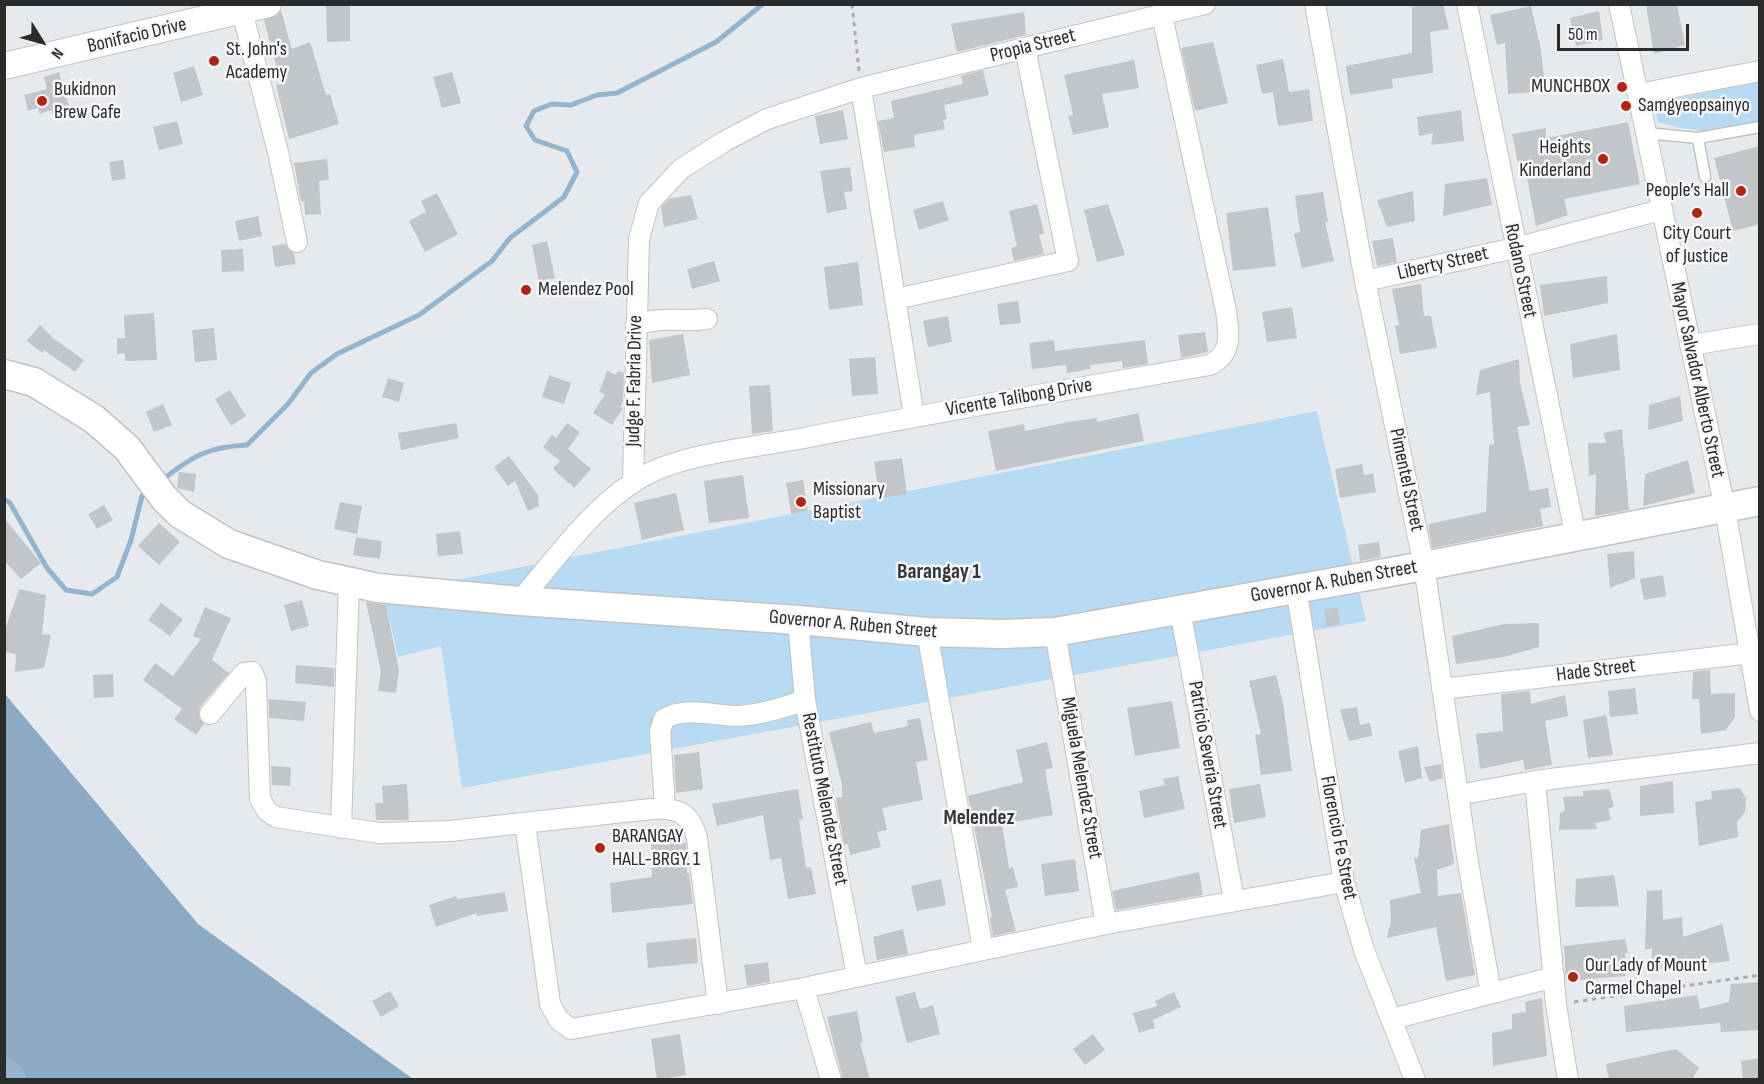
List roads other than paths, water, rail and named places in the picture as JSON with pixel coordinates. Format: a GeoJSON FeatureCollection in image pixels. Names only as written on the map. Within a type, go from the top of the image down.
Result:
{"type":"FeatureCollection","features":[{"type":"Feature","properties":{"kind":"main road","name":"Governor A. Ruben Street"},"geometry":{"type":"LineString","coordinates":[[4,374],[34,381],[75,404],[120,441],[180,514],[229,544],[318,575],[378,588],[927,632],[1002,634],[1055,632],[1576,538],[1760,501]]}},
{"type":"Feature","properties":{"kind":"street","name":"Bonifacio Drive"},"geometry":{"type":"LineString","coordinates":[[4,66],[188,14],[242,11],[268,4]]}},
{"type":"Feature","properties":{"kind":"street","name":"Propia Street"},"geometry":{"type":"LineString","coordinates":[[861,88],[1205,4]]}},
{"type":"Feature","properties":{"kind":"street","name":"Pimentel Street"},"geometry":{"type":"LineString","coordinates":[[1315,4],[1365,281],[1424,566],[1458,795],[1491,993]]}},
{"type":"Feature","properties":{"kind":"street","name":"Rodano Street"},"geometry":{"type":"LineString","coordinates":[[1467,4],[1576,538]]}},
{"type":"Feature","properties":{"kind":"street","name":"Mayor Salvador Alberto Street"},"geometry":{"type":"LineString","coordinates":[[1619,4],[1725,509],[1760,711]]}},
{"type":"Feature","properties":{"kind":"street"},"geometry":{"type":"LineString","coordinates":[[242,11],[279,156],[297,242]]}},
{"type":"Feature","properties":{"kind":"street","name":"Vicente Talibong Drive"},"geometry":{"type":"LineString","coordinates":[[520,601],[564,548],[615,496],[647,474],[690,460],[914,416],[1210,365],[1224,355],[1230,337],[1226,311],[1162,15]]}},
{"type":"Feature","properties":{"kind":"street"},"geometry":{"type":"LineString","coordinates":[[896,299],[1068,261],[1025,48]]}},
{"type":"Feature","properties":{"kind":"street"},"geometry":{"type":"LineString","coordinates":[[1638,94],[1760,71]]}},
{"type":"Feature","properties":{"kind":"street"},"geometry":{"type":"LineString","coordinates":[[861,88],[914,416]]}},
{"type":"Feature","properties":{"kind":"street","name":"Judge F. Fabria Drive"},"geometry":{"type":"LineString","coordinates":[[633,482],[639,239],[649,203],[681,169],[725,141],[767,119],[861,88]]}},
{"type":"Feature","properties":{"kind":"street","name":"Liberty Street"},"geometry":{"type":"LineString","coordinates":[[1365,281],[1515,248],[1661,210]]}},
{"type":"Feature","properties":{"kind":"street"},"geometry":{"type":"LineString","coordinates":[[636,326],[654,319],[707,319]]}},
{"type":"Feature","properties":{"kind":"street"},"geometry":{"type":"LineString","coordinates":[[1690,345],[1760,334]]}},
{"type":"Feature","properties":{"kind":"street"},"geometry":{"type":"LineString","coordinates":[[341,828],[349,582]]}},
{"type":"Feature","properties":{"kind":"street","name":"Florencio Fe Street"},"geometry":{"type":"LineString","coordinates":[[1296,588],[1344,882],[1364,950],[1415,1080]]}},
{"type":"Feature","properties":{"kind":"street","name":"Patricio Severia Street"},"geometry":{"type":"LineString","coordinates":[[1180,610],[1234,900]]}},
{"type":"Feature","properties":{"kind":"street","name":"Restituto Melendez Street"},"geometry":{"type":"LineString","coordinates":[[798,620],[805,700],[857,976]]}},
{"type":"Feature","properties":{"kind":"street"},"geometry":{"type":"LineString","coordinates":[[927,632],[983,949]]}},
{"type":"Feature","properties":{"kind":"street","name":"Miguela Melendez Street"},"geometry":{"type":"LineString","coordinates":[[1055,632],[1106,924]]}},
{"type":"Feature","properties":{"kind":"street","name":"Hade Street"},"geometry":{"type":"LineString","coordinates":[[1442,689],[1751,653]]}},
{"type":"Feature","properties":{"kind":"street"},"geometry":{"type":"LineString","coordinates":[[210,714],[244,673],[252,672],[255,681],[260,799],[267,811],[276,817],[379,833],[450,831],[665,808],[682,813],[692,822],[697,838],[718,1004]]}},
{"type":"Feature","properties":{"kind":"street"},"geometry":{"type":"LineString","coordinates":[[665,808],[660,731],[664,719],[675,712],[738,716],[767,712],[805,700]]}},
{"type":"Feature","properties":{"kind":"street"},"geometry":{"type":"LineString","coordinates":[[1458,795],[1535,782],[1760,753]]}},
{"type":"Feature","properties":{"kind":"street"},"geometry":{"type":"LineString","coordinates":[[1535,782],[1556,1004],[1568,1080]]}},
{"type":"Feature","properties":{"kind":"street"},"geometry":{"type":"LineString","coordinates":[[525,823],[545,982],[550,1004],[560,1020],[571,1029],[804,988],[1106,924],[1344,882]]}},
{"type":"Feature","properties":{"kind":"street"},"geometry":{"type":"LineString","coordinates":[[1392,1019],[1554,977]]}},
{"type":"Feature","properties":{"kind":"street"},"geometry":{"type":"LineString","coordinates":[[804,988],[831,1080]]}},
{"type":"Feature","properties":{"kind":"lane"},"geometry":{"type":"LineString","coordinates":[[1646,133],[1698,138],[1760,127]]}},
{"type":"Feature","properties":{"kind":"lane"},"geometry":{"type":"LineString","coordinates":[[1698,138],[1705,177]]}},
{"type":"Feature","properties":{"kind":"waterway"},"geometry":{"type":"LineString","coordinates":[[162,480],[201,454],[221,448],[247,445],[288,404],[311,373],[337,354],[419,315],[492,261],[510,238],[564,197],[577,172],[567,151],[535,140],[526,126],[534,111],[552,104],[571,105],[597,95],[617,93],[716,42],[763,4]]}},
{"type":"Feature","properties":{"kind":"waterway"},"geometry":{"type":"LineString","coordinates":[[4,499],[10,503],[47,568],[66,590],[92,594],[117,577],[131,540],[142,496],[148,492]]}},
{"type":"Feature","properties":{"kind":"waterway"},"geometry":{"type":"LineString","coordinates":[[4,1073],[10,1080]]}},
{"type":"Feature","properties":{"kind":"place","name":"St. John's Academy"},"geometry":{"type":"Point","coordinates":[214,61]}},
{"type":"Feature","properties":{"kind":"place","name":"MUNCHBOX"},"geometry":{"type":"Point","coordinates":[1622,87]}},
{"type":"Feature","properties":{"kind":"place","name":"Bukidnon Brew Cafe"},"geometry":{"type":"Point","coordinates":[42,101]}},
{"type":"Feature","properties":{"kind":"place","name":"Samgyeopsainyo"},"geometry":{"type":"Point","coordinates":[1626,106]}},
{"type":"Feature","properties":{"kind":"place","name":"Heights Kinderland"},"geometry":{"type":"Point","coordinates":[1603,159]}},
{"type":"Feature","properties":{"kind":"place","name":"People’s Hall"},"geometry":{"type":"Point","coordinates":[1741,191]}},
{"type":"Feature","properties":{"kind":"place","name":"City Court of Justice"},"geometry":{"type":"Point","coordinates":[1697,213]}},
{"type":"Feature","properties":{"kind":"place","name":"Melendez Pool"},"geometry":{"type":"Point","coordinates":[526,290]}},
{"type":"Feature","properties":{"kind":"place","name":"Missionary Baptist"},"geometry":{"type":"Point","coordinates":[801,502]}},
{"type":"Feature","properties":{"kind":"place","name":"BARANGAY HALL-BRGY. 1"},"geometry":{"type":"Point","coordinates":[600,848]}},
{"type":"Feature","properties":{"kind":"place","name":"Our Lady of Mount Carmel Chapel"},"geometry":{"type":"Point","coordinates":[1573,977]}},
{"type":"Feature","properties":{"kind":"district","name":"Barangay 1"},"geometry":{"type":"Point","coordinates":[939,572]}},
{"type":"Feature","properties":{"kind":"district","name":"Melendez"},"geometry":{"type":"Point","coordinates":[979,819]}}]}
